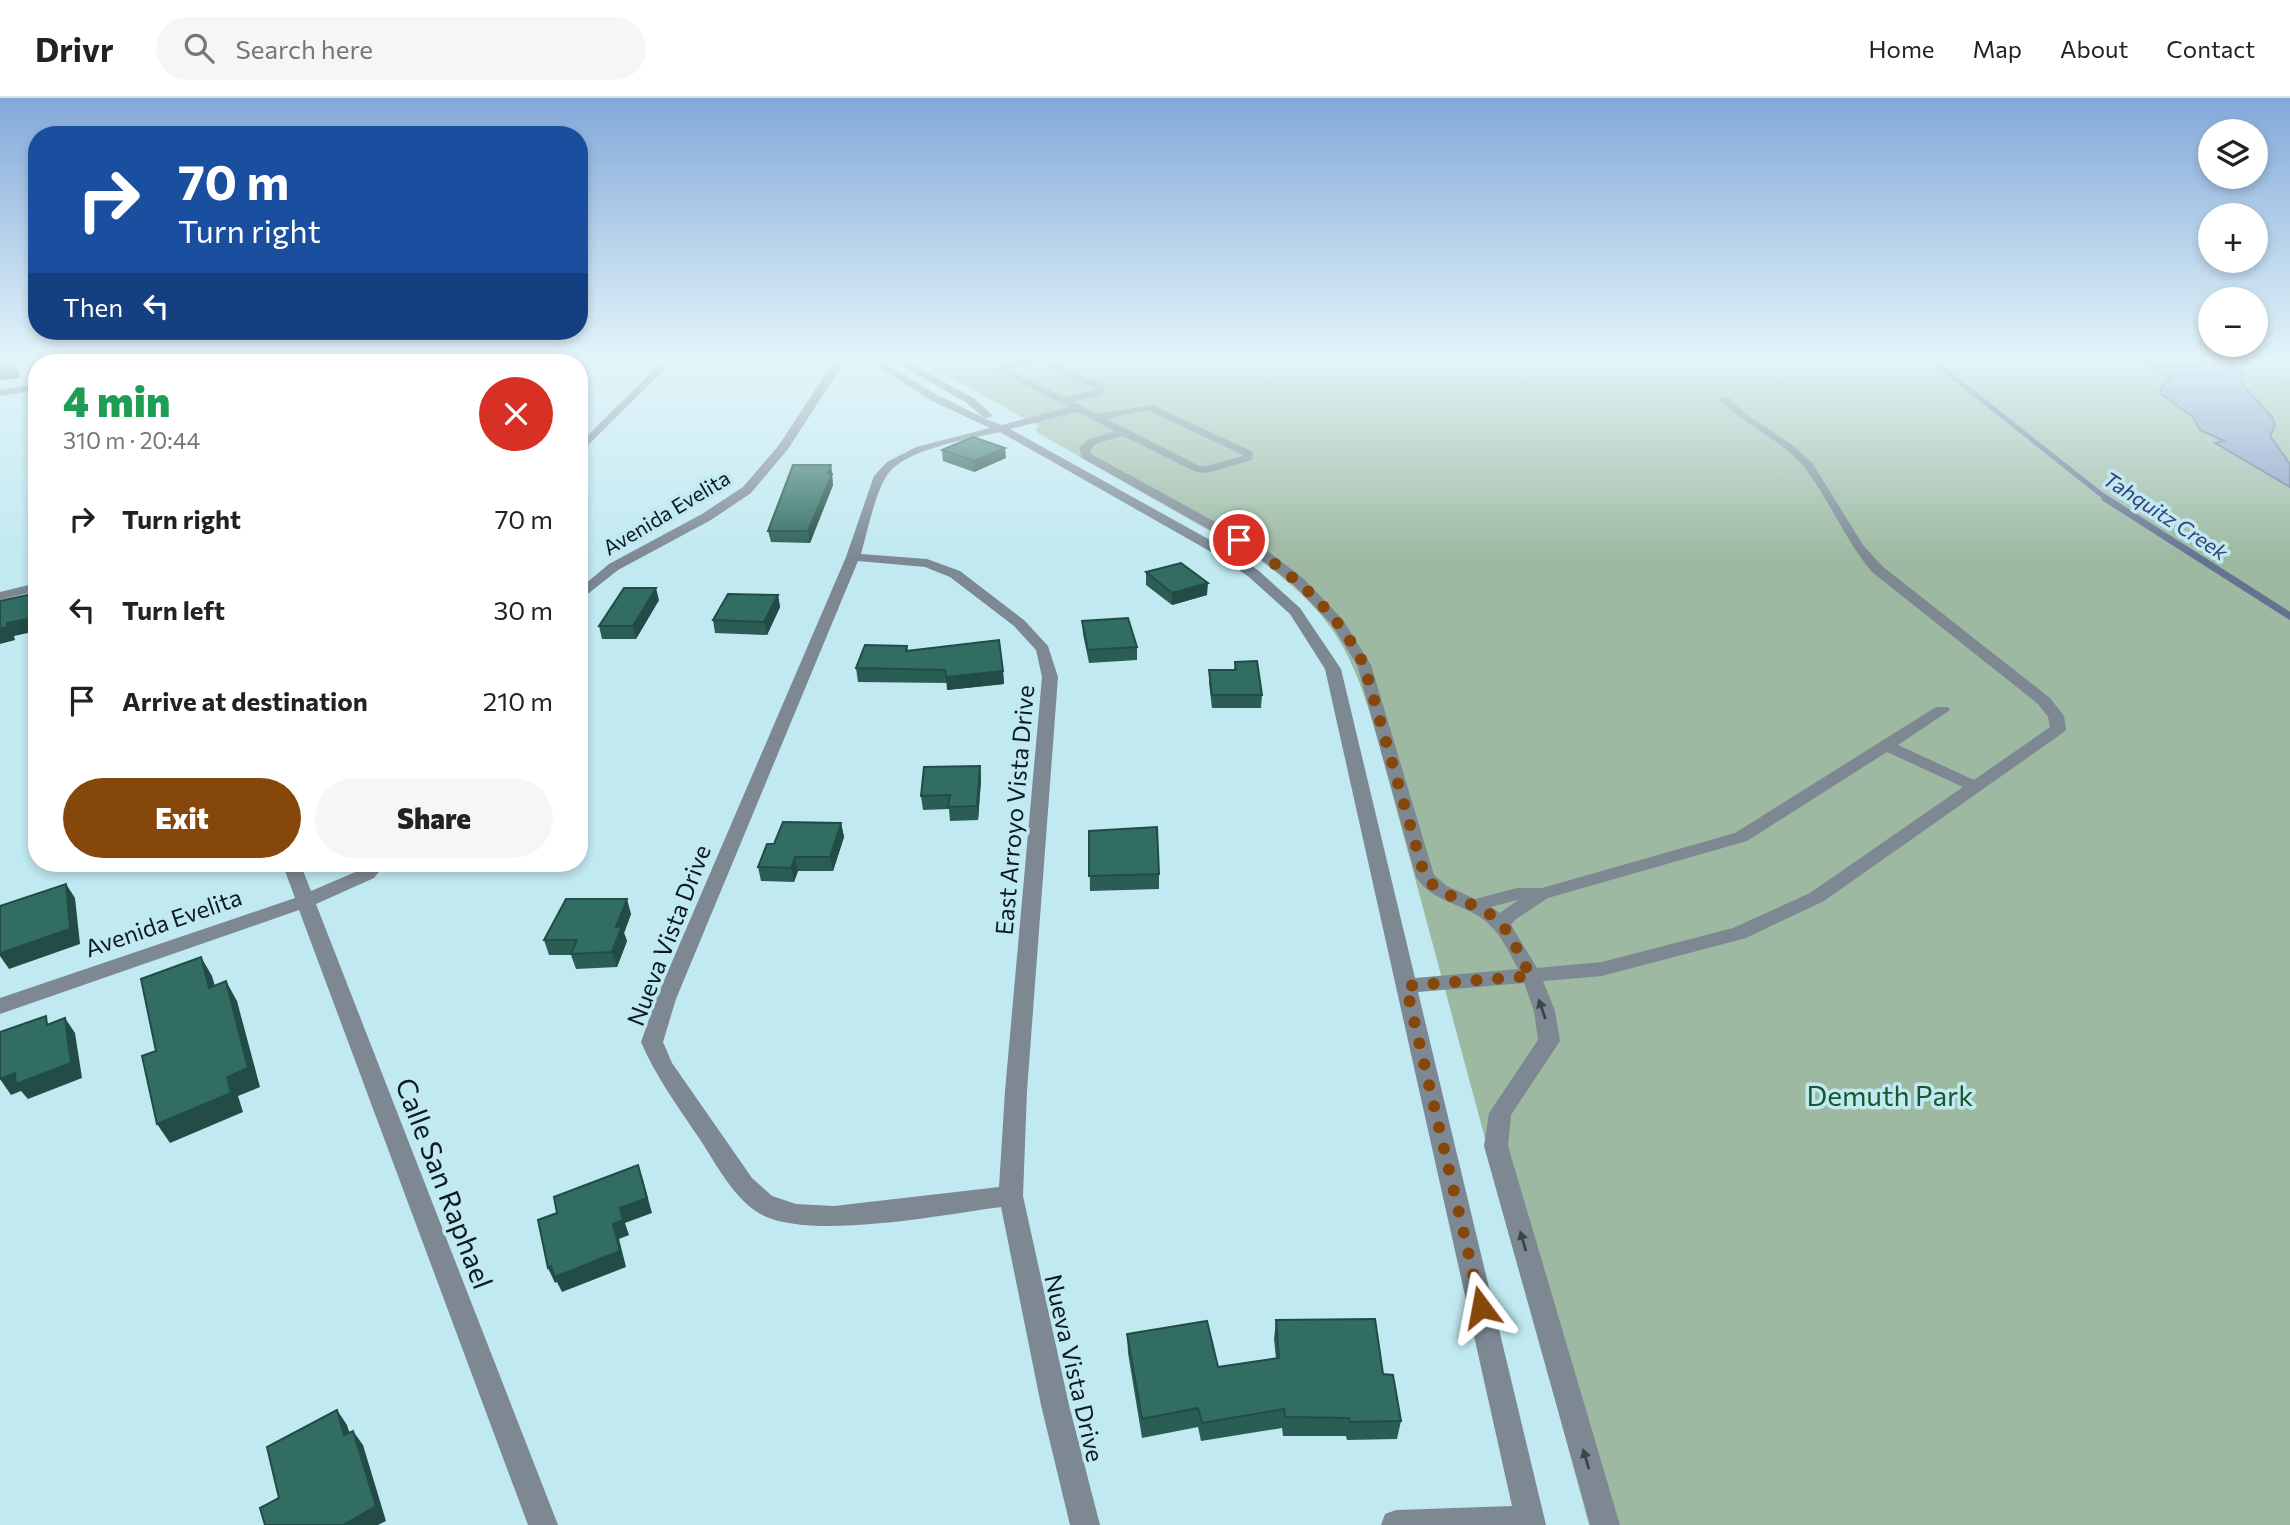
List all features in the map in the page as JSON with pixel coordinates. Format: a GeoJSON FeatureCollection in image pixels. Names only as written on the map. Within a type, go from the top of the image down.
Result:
{"type":"FeatureCollection","features":[{"type":"Feature","properties":{"kind":"street"},"geometry":{"type":"LineString","coordinates":[[588,442],[605,425]]}},
{"type":"Feature","properties":{"kind":"street","name":"Avenida Evelita"},"geometry":{"type":"LineString","coordinates":[[588,590],[615,568],[716,512],[747,489],[768,467],[796,425]]}},
{"type":"Feature","properties":{"kind":"street"},"geometry":{"type":"LineString","coordinates":[[990,425],[1001,428],[1225,554],[1272,588],[1313,635],[1333,669],[1531,1523],[1396,1525]]}},
{"type":"Feature","properties":{"kind":"street"},"geometry":{"type":"LineString","coordinates":[[997,425],[1001,428]]}},
{"type":"Feature","properties":{"kind":"street","name":"Nueva Vista Drive"},"geometry":{"type":"LineString","coordinates":[[1014,425],[919,449],[891,464],[880,476],[853,557],[666,999],[652,1042],[662,1066],[744,1185],[764,1205],[796,1214],[834,1216],[1011,1196],[1055,1405],[1085,1525]]}},
{"type":"Feature","properties":{"kind":"street"},"geometry":{"type":"LineString","coordinates":[[1109,425],[1196,469],[1207,470],[1248,458],[1249,454],[1186,425]]}},
{"type":"Feature","properties":{"kind":"street"},"geometry":{"type":"LineString","coordinates":[[1406,986],[1602,969],[1739,933],[1817,897],[2058,729],[2056,716],[2044,701],[1877,569],[1857,547],[1809,466],[1791,449],[1755,425]]}},
{"type":"Feature","properties":{"kind":"street"},"geometry":{"type":"LineString","coordinates":[[1124,432],[1093,441],[1085,448],[1086,456],[1260,552],[1299,582],[1338,623],[1364,665],[1420,867],[1438,891],[1472,906],[1502,924],[1531,976],[1549,1031],[1549,1041],[1500,1113],[1496,1146],[1605,1525]]}},
{"type":"Feature","properties":{"kind":"street","name":"East Arroyo Vista Drive"},"geometry":{"type":"LineString","coordinates":[[853,557],[928,563],[955,574],[1019,623],[1042,649],[1050,677],[1016,1091],[1011,1196]]}},
{"type":"Feature","properties":{"kind":"street"},"geometry":{"type":"LineString","coordinates":[[0,596],[28,589]]}},
{"type":"Feature","properties":{"kind":"street"},"geometry":{"type":"LineString","coordinates":[[1472,906],[1517,894],[1542,894],[1741,837],[1942,710]]}},
{"type":"Feature","properties":{"kind":"street"},"geometry":{"type":"LineString","coordinates":[[1886,745],[1976,788]]}},
{"type":"Feature","properties":{"kind":"street","name":"Calle San Raphael"},"geometry":{"type":"LineString","coordinates":[[295,872],[543,1525]]}},
{"type":"Feature","properties":{"kind":"street","name":"Avenida Evelita"},"geometry":{"type":"LineString","coordinates":[[0,1006],[306,901],[368,872]]}},
{"type":"Feature","properties":{"kind":"street"},"geometry":{"type":"LineString","coordinates":[[1502,924],[1510,914],[1542,894]]}},
{"type":"Feature","properties":{"kind":"green space","name":"Demuth Park"},"geometry":{"type":"Polygon","coordinates":[[[1036,425],[2290,425],[2290,1525],[1589,1525],[1377,737],[1348,656],[1321,615],[1283,578],[1257,558],[1038,433],[1035,430],[1039,426],[1036,425]]]}},
{"type":"Feature","properties":{"kind":"water"},"geometry":{"type":"Polygon","coordinates":[[[2197,425],[2275,425],[2270,436],[2290,464],[2290,487],[2215,443],[2224,441],[2200,430],[2197,425]]]}},
{"type":"Feature","properties":{"kind":"building"},"geometry":{"type":"Polygon","coordinates":[[[973,437],[1005,448],[974,461],[942,450],[973,437]]]}},
{"type":"Feature","properties":{"kind":"building"},"geometry":{"type":"Polygon","coordinates":[[[793,465],[831,465],[828,474],[832,474],[808,531],[768,531],[793,465]]]}},
{"type":"Feature","properties":{"kind":"building"},"geometry":{"type":"Polygon","coordinates":[[[1181,563],[1208,583],[1172,593],[1146,572],[1181,563]]]}},
{"type":"Feature","properties":{"kind":"building"},"geometry":{"type":"Polygon","coordinates":[[[624,588],[656,588],[633,626],[599,626],[624,588]]]}},
{"type":"Feature","properties":{"kind":"building"},"geometry":{"type":"Polygon","coordinates":[[[728,594],[778,595],[764,622],[713,620],[728,594]]]}},
{"type":"Feature","properties":{"kind":"building"},"geometry":{"type":"Polygon","coordinates":[[[28,595],[28,619],[7,623],[7,627],[0,629],[0,601],[28,595]]]}},
{"type":"Feature","properties":{"kind":"building"},"geometry":{"type":"Polygon","coordinates":[[[1128,618],[1137,647],[1088,650],[1082,621],[1128,618]]]}},
{"type":"Feature","properties":{"kind":"building"},"geometry":{"type":"Polygon","coordinates":[[[999,640],[1003,671],[946,677],[945,670],[856,668],[865,645],[907,646],[906,651],[999,640]]]}},
{"type":"Feature","properties":{"kind":"building"},"geometry":{"type":"Polygon","coordinates":[[[1257,661],[1262,695],[1212,695],[1209,670],[1236,670],[1235,662],[1257,661]]]}},
{"type":"Feature","properties":{"kind":"building"},"geometry":{"type":"Polygon","coordinates":[[[980,766],[977,806],[948,807],[950,795],[921,796],[924,767],[980,766]]]}},
{"type":"Feature","properties":{"kind":"building"},"geometry":{"type":"Polygon","coordinates":[[[783,822],[841,823],[830,857],[795,857],[791,868],[758,867],[767,844],[774,844],[783,822]]]}},
{"type":"Feature","properties":{"kind":"building"},"geometry":{"type":"Polygon","coordinates":[[[1157,827],[1159,874],[1089,876],[1089,831],[1157,827]]]}},
{"type":"Feature","properties":{"kind":"building"},"geometry":{"type":"Polygon","coordinates":[[[66,884],[70,929],[0,953],[0,906],[66,884]]]}},
{"type":"Feature","properties":{"kind":"building"},"geometry":{"type":"Polygon","coordinates":[[[566,899],[627,899],[616,927],[622,926],[612,952],[571,954],[577,940],[544,940],[566,899]]]}},
{"type":"Feature","properties":{"kind":"building"},"geometry":{"type":"Polygon","coordinates":[[[201,957],[209,988],[226,981],[248,1068],[227,1077],[231,1093],[157,1124],[142,1056],[156,1051],[141,979],[201,957]]]}},
{"type":"Feature","properties":{"kind":"building"},"geometry":{"type":"Polygon","coordinates":[[[46,1016],[47,1025],[65,1018],[71,1063],[16,1084],[15,1073],[0,1079],[0,1032],[46,1016]]]}},
{"type":"Feature","properties":{"kind":"building"},"geometry":{"type":"Polygon","coordinates":[[[638,1165],[647,1198],[620,1208],[623,1220],[613,1224],[620,1251],[555,1277],[551,1266],[548,1268],[538,1220],[557,1213],[554,1197],[638,1165]]]}},
{"type":"Feature","properties":{"kind":"building"},"geometry":{"type":"Polygon","coordinates":[[[1375,1319],[1383,1374],[1393,1375],[1401,1421],[1350,1422],[1349,1418],[1285,1417],[1284,1409],[1202,1423],[1198,1408],[1142,1419],[1127,1334],[1207,1321],[1218,1367],[1279,1358],[1276,1320],[1375,1319]]]}},
{"type":"Feature","properties":{"kind":"building"},"geometry":{"type":"Polygon","coordinates":[[[337,1410],[344,1435],[353,1431],[376,1506],[343,1525],[265,1525],[260,1508],[279,1498],[267,1447],[337,1410]]]}},
{"type":"Feature","properties":{"kind":"waterway","name":"Tahquitz Creek"},"geometry":{"type":"LineString","coordinates":[[2013,425],[2107,499]]}},
{"type":"Feature","properties":{"kind":"waterway","name":"Tahquitz Creek"},"geometry":{"type":"LineString","coordinates":[[2105,498],[2290,616]]}},
{"type":"Feature","properties":{"kind":"route"},"geometry":{"type":"LineString","coordinates":[[1239,540],[1260,552],[1299,582],[1338,623],[1364,665],[1425,877],[1438,891],[1489,914],[1502,924],[1531,976],[1406,986],[1481,1307]]}}]}
